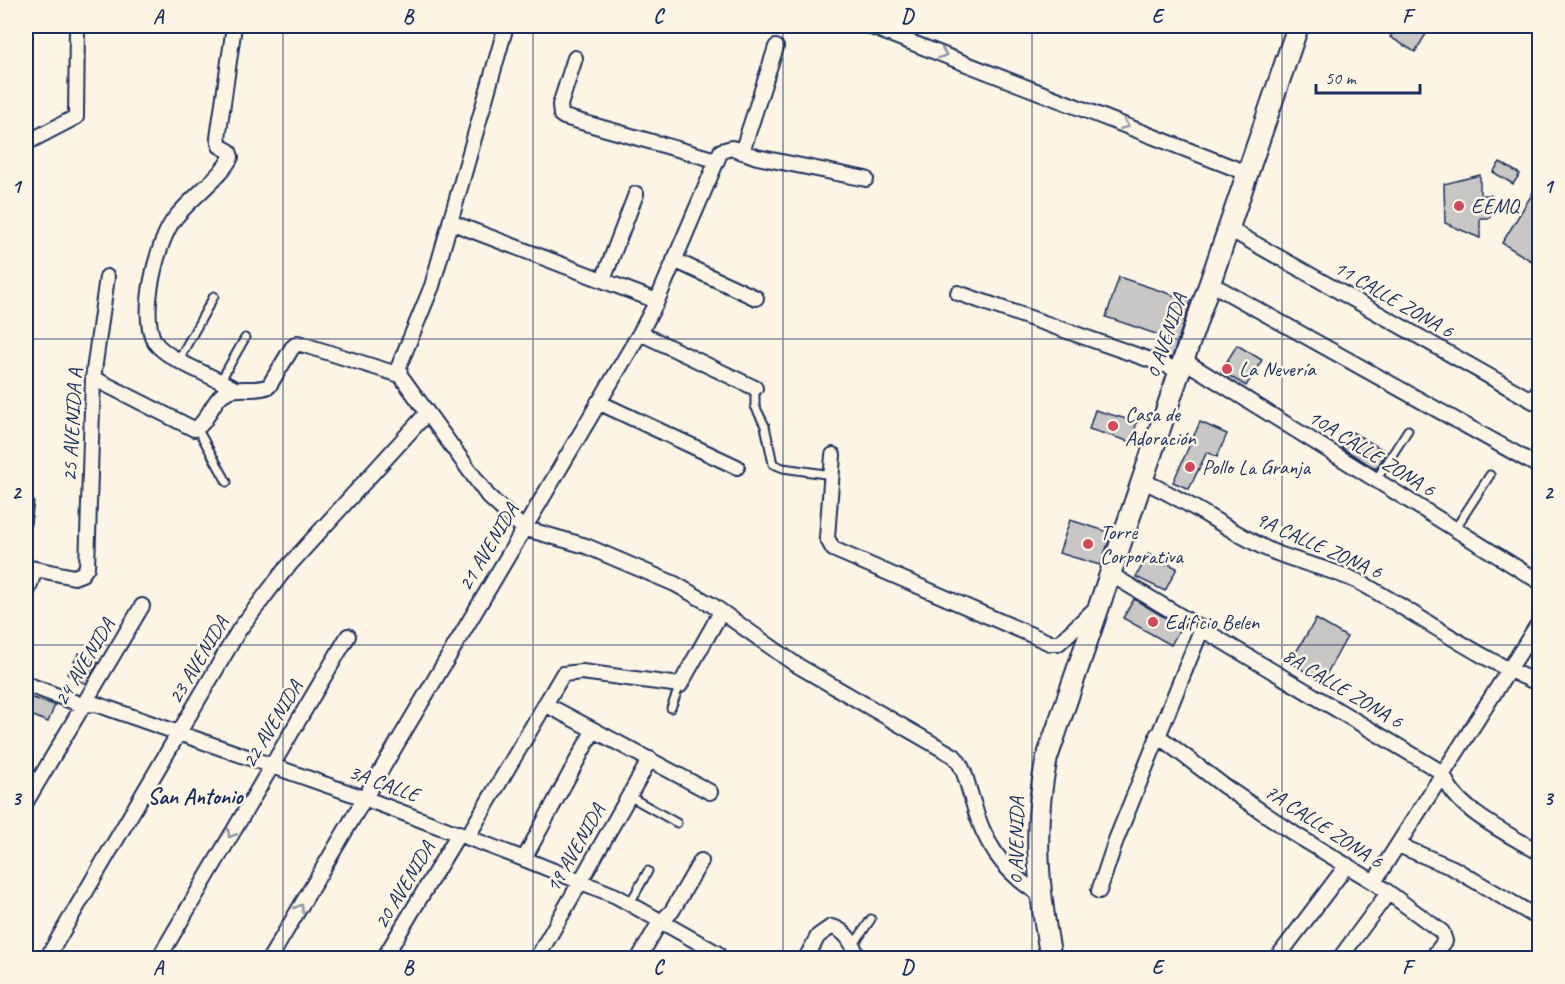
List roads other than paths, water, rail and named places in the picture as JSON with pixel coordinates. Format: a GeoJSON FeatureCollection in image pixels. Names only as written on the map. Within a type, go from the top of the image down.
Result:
{"type":"FeatureCollection","features":[{"type":"Feature","properties":{"kind":"street"},"geometry":{"type":"LineString","coordinates":[[26,143],[76,117],[77,26]]}},
{"type":"Feature","properties":{"kind":"street"},"geometry":{"type":"LineString","coordinates":[[233,388],[158,346],[149,332],[153,276],[167,228],[231,157],[229,151],[220,146],[218,138],[234,26]]}},
{"type":"Feature","properties":{"kind":"street"},"geometry":{"type":"LineString","coordinates":[[506,26],[432,286],[399,366],[400,375],[488,496],[523,528],[586,546],[631,563],[675,584],[721,612],[795,664],[954,756],[964,773],[976,817],[998,860],[1040,901]]}},
{"type":"Feature","properties":{"kind":"street"},"geometry":{"type":"LineString","coordinates":[[869,26],[1248,172]]}},
{"type":"Feature","properties":{"kind":"street","name":"0 AVENIDA"},"geometry":{"type":"LineString","coordinates":[[1038,958],[1040,901],[1036,841],[1040,790],[1053,739],[1229,229],[1293,27]]}},
{"type":"Feature","properties":{"kind":"street"},"geometry":{"type":"LineString","coordinates":[[776,47],[742,152],[866,179]]}},
{"type":"Feature","properties":{"kind":"street"},"geometry":{"type":"LineString","coordinates":[[575,58],[560,105],[561,114],[564,117],[716,160]]}},
{"type":"Feature","properties":{"kind":"street","name":"21 AVENIDA"},"geometry":{"type":"LineString","coordinates":[[270,958],[640,333],[657,301],[716,160],[724,148],[742,152]]}},
{"type":"Feature","properties":{"kind":"street"},"geometry":{"type":"LineString","coordinates":[[603,280],[636,194]]}},
{"type":"Feature","properties":{"kind":"street"},"geometry":{"type":"LineString","coordinates":[[450,222],[657,301]]}},
{"type":"Feature","properties":{"kind":"street","name":"11 CALLE ZONA 6"},"geometry":{"type":"LineString","coordinates":[[1229,229],[1534,402]]}},
{"type":"Feature","properties":{"kind":"street"},"geometry":{"type":"LineString","coordinates":[[674,260],[756,298]]}},
{"type":"Feature","properties":{"kind":"street","name":"25 AVENIDA A"},"geometry":{"type":"LineString","coordinates":[[31,568],[66,576],[82,574],[88,563],[93,378],[107,277]]}},
{"type":"Feature","properties":{"kind":"street"},"geometry":{"type":"LineString","coordinates":[[1210,283],[1539,467]]}},
{"type":"Feature","properties":{"kind":"street","name":"10A CALLE ZONA 6"},"geometry":{"type":"LineString","coordinates":[[958,293],[1181,365],[1376,480],[1539,582]]}},
{"type":"Feature","properties":{"kind":"street"},"geometry":{"type":"LineString","coordinates":[[640,333],[755,388]]}},
{"type":"Feature","properties":{"kind":"street"},"geometry":{"type":"LineString","coordinates":[[93,378],[190,428],[197,428],[217,399],[233,388],[267,387],[291,348],[298,343],[400,375]]}},
{"type":"Feature","properties":{"kind":"street"},"geometry":{"type":"LineString","coordinates":[[598,402],[737,467]]}},
{"type":"Feature","properties":{"kind":"street","name":"23 AVENIDA"},"geometry":{"type":"LineString","coordinates":[[47,958],[239,630],[283,572],[427,412]]}},
{"type":"Feature","properties":{"kind":"street"},"geometry":{"type":"LineString","coordinates":[[833,455],[827,538],[833,549],[1050,643],[1063,640],[1078,622],[1098,606]]}},
{"type":"Feature","properties":{"kind":"street","name":"9A CALLE ZONA 6"},"geometry":{"type":"LineString","coordinates":[[1143,482],[1193,505],[1270,550],[1334,571],[1362,584],[1508,671],[1539,684]]}},
{"type":"Feature","properties":{"kind":"street"},"geometry":{"type":"LineString","coordinates":[[26,595],[31,568]]}},
{"type":"Feature","properties":{"kind":"street","name":"8A CALLE ZONA 6"},"geometry":{"type":"LineString","coordinates":[[1110,574],[1443,773],[1446,784],[1461,802],[1539,853]]}},
{"type":"Feature","properties":{"kind":"street","name":"24 AVENIDA"},"geometry":{"type":"LineString","coordinates":[[26,802],[29,788],[142,606]]}},
{"type":"Feature","properties":{"kind":"street"},"geometry":{"type":"LineString","coordinates":[[680,685],[721,612]]}},
{"type":"Feature","properties":{"kind":"street"},"geometry":{"type":"LineString","coordinates":[[1374,882],[1539,621]]}},
{"type":"Feature","properties":{"kind":"street"},"geometry":{"type":"LineString","coordinates":[[1099,891],[1157,735],[1202,628]]}},
{"type":"Feature","properties":{"kind":"street","name":"22 AVENIDA"},"geometry":{"type":"LineString","coordinates":[[159,958],[348,636]]}},
{"type":"Feature","properties":{"kind":"street","name":"20 AVENIDA"},"geometry":{"type":"LineString","coordinates":[[384,958],[464,835],[560,678],[567,672],[639,678],[680,685]]}},
{"type":"Feature","properties":{"kind":"street","name":"3A CALLE"},"geometry":{"type":"LineString","coordinates":[[26,684],[82,705],[103,706],[180,732],[464,835],[630,903],[717,953]]}},
{"type":"Feature","properties":{"kind":"street"},"geometry":{"type":"LineString","coordinates":[[545,704],[710,792]]}},
{"type":"Feature","properties":{"kind":"street"},"geometry":{"type":"LineString","coordinates":[[524,859],[593,731]]}},
{"type":"Feature","properties":{"kind":"street","name":"7A CALLE ZONA 6"},"geometry":{"type":"LineString","coordinates":[[1157,735],[1224,786],[1296,835],[1374,882],[1444,935],[1444,943],[1432,958]]}},
{"type":"Feature","properties":{"kind":"street","name":"19 AVENIDA"},"geometry":{"type":"LineString","coordinates":[[537,958],[650,759]]}},
{"type":"Feature","properties":{"kind":"street"},"geometry":{"type":"LineString","coordinates":[[1398,845],[1470,877],[1539,919]]}},
{"type":"Feature","properties":{"kind":"street"},"geometry":{"type":"LineString","coordinates":[[639,958],[661,922],[672,911],[702,861]]}},
{"type":"Feature","properties":{"kind":"street"},"geometry":{"type":"LineString","coordinates":[[1276,958],[1347,865]]}},
{"type":"Feature","properties":{"kind":"street"},"geometry":{"type":"LineString","coordinates":[[1340,958],[1388,892]]}},
{"type":"Feature","properties":{"kind":"street","name":"0 AVENIDA"},"geometry":{"type":"LineString","coordinates":[[1040,901],[1051,958]]}},
{"type":"Feature","properties":{"kind":"street"},"geometry":{"type":"LineString","coordinates":[[806,958],[818,936],[826,928],[838,928],[851,941],[857,956]]}},
{"type":"Feature","properties":{"kind":"lane"},"geometry":{"type":"LineString","coordinates":[[179,359],[214,296]]}},
{"type":"Feature","properties":{"kind":"lane"},"geometry":{"type":"LineString","coordinates":[[221,380],[244,338]]}},
{"type":"Feature","properties":{"kind":"lane"},"geometry":{"type":"LineString","coordinates":[[1534,402],[1539,381]]}},
{"type":"Feature","properties":{"kind":"lane"},"geometry":{"type":"LineString","coordinates":[[755,388],[755,406],[765,426],[773,464],[783,468],[832,475]]}},
{"type":"Feature","properties":{"kind":"lane"},"geometry":{"type":"LineString","coordinates":[[197,428],[227,482]]}},
{"type":"Feature","properties":{"kind":"lane"},"geometry":{"type":"LineString","coordinates":[[1376,480],[1408,430]]}},
{"type":"Feature","properties":{"kind":"lane"},"geometry":{"type":"LineString","coordinates":[[1455,529],[1490,475]]}},
{"type":"Feature","properties":{"kind":"lane"},"geometry":{"type":"LineString","coordinates":[[26,524],[29,503]]}},
{"type":"Feature","properties":{"kind":"lane"},"geometry":{"type":"LineString","coordinates":[[670,708],[680,685]]}},
{"type":"Feature","properties":{"kind":"lane"},"geometry":{"type":"LineString","coordinates":[[629,796],[677,823]]}},
{"type":"Feature","properties":{"kind":"lane"},"geometry":{"type":"LineString","coordinates":[[630,903],[648,871]]}},
{"type":"Feature","properties":{"kind":"lane"},"geometry":{"type":"LineString","coordinates":[[851,941],[858,941],[871,919]]}},
{"type":"Feature","properties":{"kind":"place","name":"EEMQ"},"geometry":{"type":"Point","coordinates":[1459,206]}},
{"type":"Feature","properties":{"kind":"place","name":"La Nevería"},"geometry":{"type":"Point","coordinates":[1227,369]}},
{"type":"Feature","properties":{"kind":"place","name":"Casa de Adoración"},"geometry":{"type":"Point","coordinates":[1113,426]}},
{"type":"Feature","properties":{"kind":"place","name":"Pollo La Granja"},"geometry":{"type":"Point","coordinates":[1190,467]}},
{"type":"Feature","properties":{"kind":"place","name":"Torre Corporativa"},"geometry":{"type":"Point","coordinates":[1088,544]}},
{"type":"Feature","properties":{"kind":"place","name":"Edificio Belen"},"geometry":{"type":"Point","coordinates":[1153,622]}},
{"type":"Feature","properties":{"kind":"district","name":"San Antonio"},"geometry":{"type":"Point","coordinates":[195,797]}}]}
